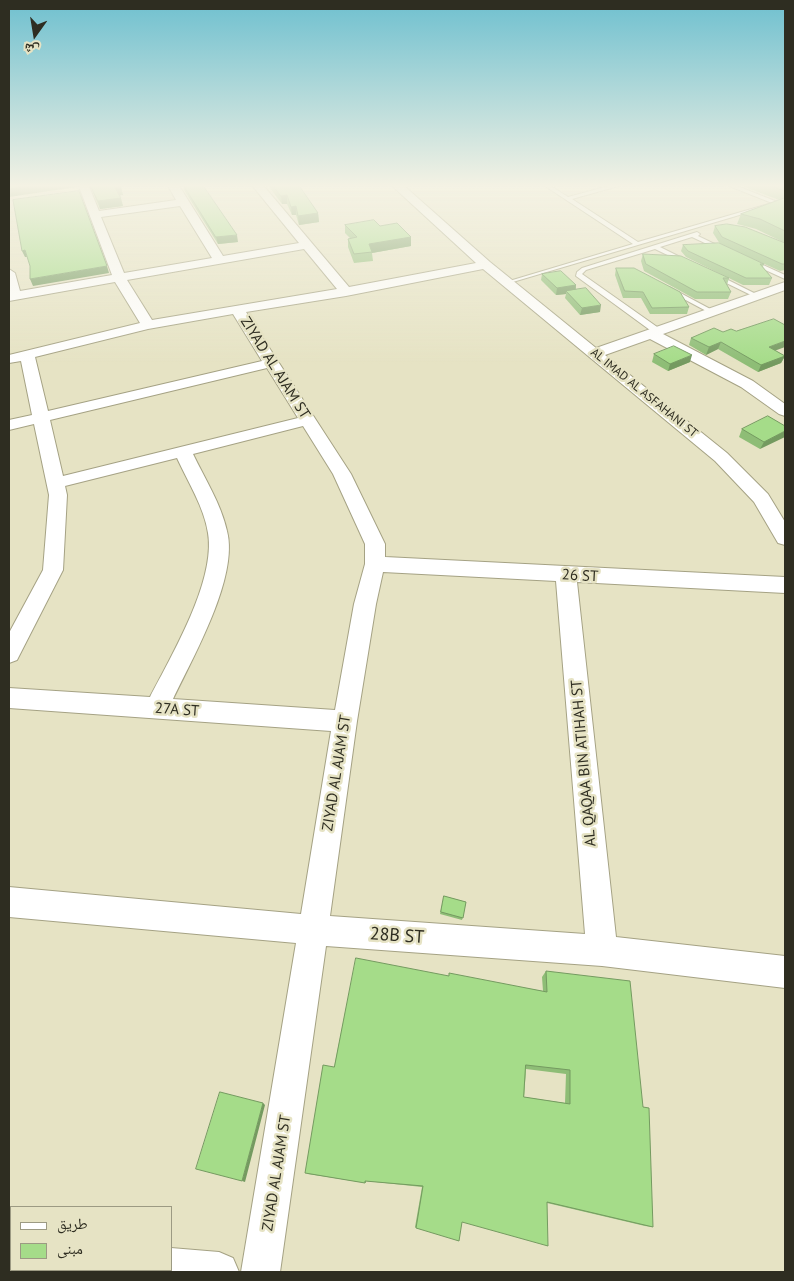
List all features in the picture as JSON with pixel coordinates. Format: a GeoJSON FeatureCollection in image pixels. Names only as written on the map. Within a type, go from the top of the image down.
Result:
{"type":"FeatureCollection","features":[{"type":"Feature","properties":{"kind":"street"},"geometry":{"type":"LineString","coordinates":[[106,244],[119,278],[148,326]]}},
{"type":"Feature","properties":{"kind":"street"},"geometry":{"type":"LineString","coordinates":[[209,244],[219,260]]}},
{"type":"Feature","properties":{"kind":"street","name":"AL IMAD AL ASFAHANI ST"},"geometry":{"type":"LineString","coordinates":[[462,244],[721,457],[761,498],[785,538]]}},
{"type":"Feature","properties":{"kind":"street"},"geometry":{"type":"LineString","coordinates":[[9,273],[12,297],[307,245],[346,292]]}},
{"type":"Feature","properties":{"kind":"street"},"geometry":{"type":"LineString","coordinates":[[9,654],[53,570],[58,495],[41,418],[18,357],[148,326],[237,308],[346,292],[486,265]]}},
{"type":"Feature","properties":{"kind":"street"},"geometry":{"type":"LineString","coordinates":[[595,353],[785,286]]}},
{"type":"Feature","properties":{"kind":"street","name":"ZIYAD AL AJAM ST"},"geometry":{"type":"LineString","coordinates":[[237,308],[342,474],[375,544],[375,564],[365,604],[345,721],[262,1272]]}},
{"type":"Feature","properties":{"kind":"street"},"geometry":{"type":"LineString","coordinates":[[654,332],[747,384],[785,411]]}},
{"type":"Feature","properties":{"kind":"street"},"geometry":{"type":"LineString","coordinates":[[9,424],[271,364]]}},
{"type":"Feature","properties":{"kind":"street"},"geometry":{"type":"LineString","coordinates":[[56,483],[308,420]]}},
{"type":"Feature","properties":{"kind":"street"},"geometry":{"type":"LineString","coordinates":[[157,708],[197,625],[220,558],[219,534],[183,451]]}},
{"type":"Feature","properties":{"kind":"street","name":"26 ST"},"geometry":{"type":"LineString","coordinates":[[375,564],[785,585]]}},
{"type":"Feature","properties":{"kind":"street","name":"AL QAQAA BIN ATIHAH ST"},"geometry":{"type":"LineString","coordinates":[[566,575],[602,951]]}},
{"type":"Feature","properties":{"kind":"street","name":"27A ST"},"geometry":{"type":"LineString","coordinates":[[9,698],[345,721]]}},
{"type":"Feature","properties":{"kind":"street","name":"28B ST"},"geometry":{"type":"LineString","coordinates":[[9,902],[314,930],[602,951],[785,972]]}},
{"type":"Feature","properties":{"kind":"street"},"geometry":{"type":"LineString","coordinates":[[172,1267],[219,1272]]}},
{"type":"Feature","properties":{"kind":"lane"},"geometry":{"type":"LineString","coordinates":[[508,283],[637,244]]}},
{"type":"Feature","properties":{"kind":"lane"},"geometry":{"type":"LineString","coordinates":[[654,332],[579,276],[579,273],[666,244]]}},
{"type":"Feature","properties":{"kind":"lane"},"geometry":{"type":"LineString","coordinates":[[710,244],[734,254]]}},
{"type":"Feature","properties":{"kind":"lane"},"geometry":{"type":"LineString","coordinates":[[655,247],[689,263]]}},
{"type":"Feature","properties":{"kind":"lane"},"geometry":{"type":"LineString","coordinates":[[743,258],[785,277]]}},
{"type":"Feature","properties":{"kind":"lane"},"geometry":{"type":"LineString","coordinates":[[614,260],[622,264]]}},
{"type":"Feature","properties":{"kind":"lane"},"geometry":{"type":"LineString","coordinates":[[706,272],[757,296]]}},
{"type":"Feature","properties":{"kind":"lane"},"geometry":{"type":"LineString","coordinates":[[663,286],[712,312]]}},
{"type":"Feature","properties":{"kind":"building"},"geometry":{"type":"Polygon","coordinates":[[[21,244],[99,244],[107,266],[30,279],[30,266],[25,250],[22,251],[21,244]]]}},
{"type":"Feature","properties":{"kind":"building"},"geometry":{"type":"Polygon","coordinates":[[[350,244],[370,244],[372,252],[354,254],[350,244]]]}},
{"type":"Feature","properties":{"kind":"building"},"geometry":{"type":"Polygon","coordinates":[[[721,244],[764,264],[760,264],[772,278],[746,278],[688,251],[683,245],[721,244]]]}},
{"type":"Feature","properties":{"kind":"building"},"geometry":{"type":"Polygon","coordinates":[[[737,244],[785,244],[785,264],[737,244]]]}},
{"type":"Feature","properties":{"kind":"building"},"geometry":{"type":"Polygon","coordinates":[[[643,254],[681,256],[729,278],[723,278],[731,292],[697,292],[646,264],[643,254]]]}},
{"type":"Feature","properties":{"kind":"building"},"geometry":{"type":"Polygon","coordinates":[[[616,268],[634,268],[680,292],[689,307],[652,308],[643,292],[625,291],[616,268]]]}},
{"type":"Feature","properties":{"kind":"building"},"geometry":{"type":"Polygon","coordinates":[[[561,271],[576,285],[557,288],[542,274],[561,271]]]}},
{"type":"Feature","properties":{"kind":"building"},"geometry":{"type":"Polygon","coordinates":[[[586,288],[601,305],[582,308],[566,291],[586,288]]]}},
{"type":"Feature","properties":{"kind":"building"},"geometry":{"type":"Polygon","coordinates":[[[774,319],[785,325],[785,341],[769,347],[785,356],[761,365],[721,342],[709,347],[691,338],[714,328],[723,332],[731,329],[736,331],[774,319]]]}},
{"type":"Feature","properties":{"kind":"building"},"geometry":{"type":"Polygon","coordinates":[[[674,346],[692,355],[670,364],[654,354],[674,346]]]}},
{"type":"Feature","properties":{"kind":"building"},"geometry":{"type":"Polygon","coordinates":[[[768,416],[785,426],[785,431],[764,442],[742,429],[768,416]]]}},
{"type":"Feature","properties":{"kind":"building"},"geometry":{"type":"Polygon","coordinates":[[[444,896],[466,902],[463,918],[441,912],[444,896]]]}},
{"type":"Feature","properties":{"kind":"building"},"geometry":{"type":"Polygon","coordinates":[[[356,958],[449,976],[449,973],[547,992],[546,971],[630,981],[643,1107],[649,1108],[653,1227],[547,1202],[548,1246],[462,1222],[459,1241],[416,1228],[423,1186],[365,1181],[365,1183],[305,1173],[323,1065],[334,1067],[356,958]],[[526,1065],[524,1097],[570,1104],[570,1070],[526,1065]]]}},
{"type":"Feature","properties":{"kind":"building"},"geometry":{"type":"Polygon","coordinates":[[[220,1092],[263,1103],[242,1181],[196,1169],[220,1092]]]}}]}
